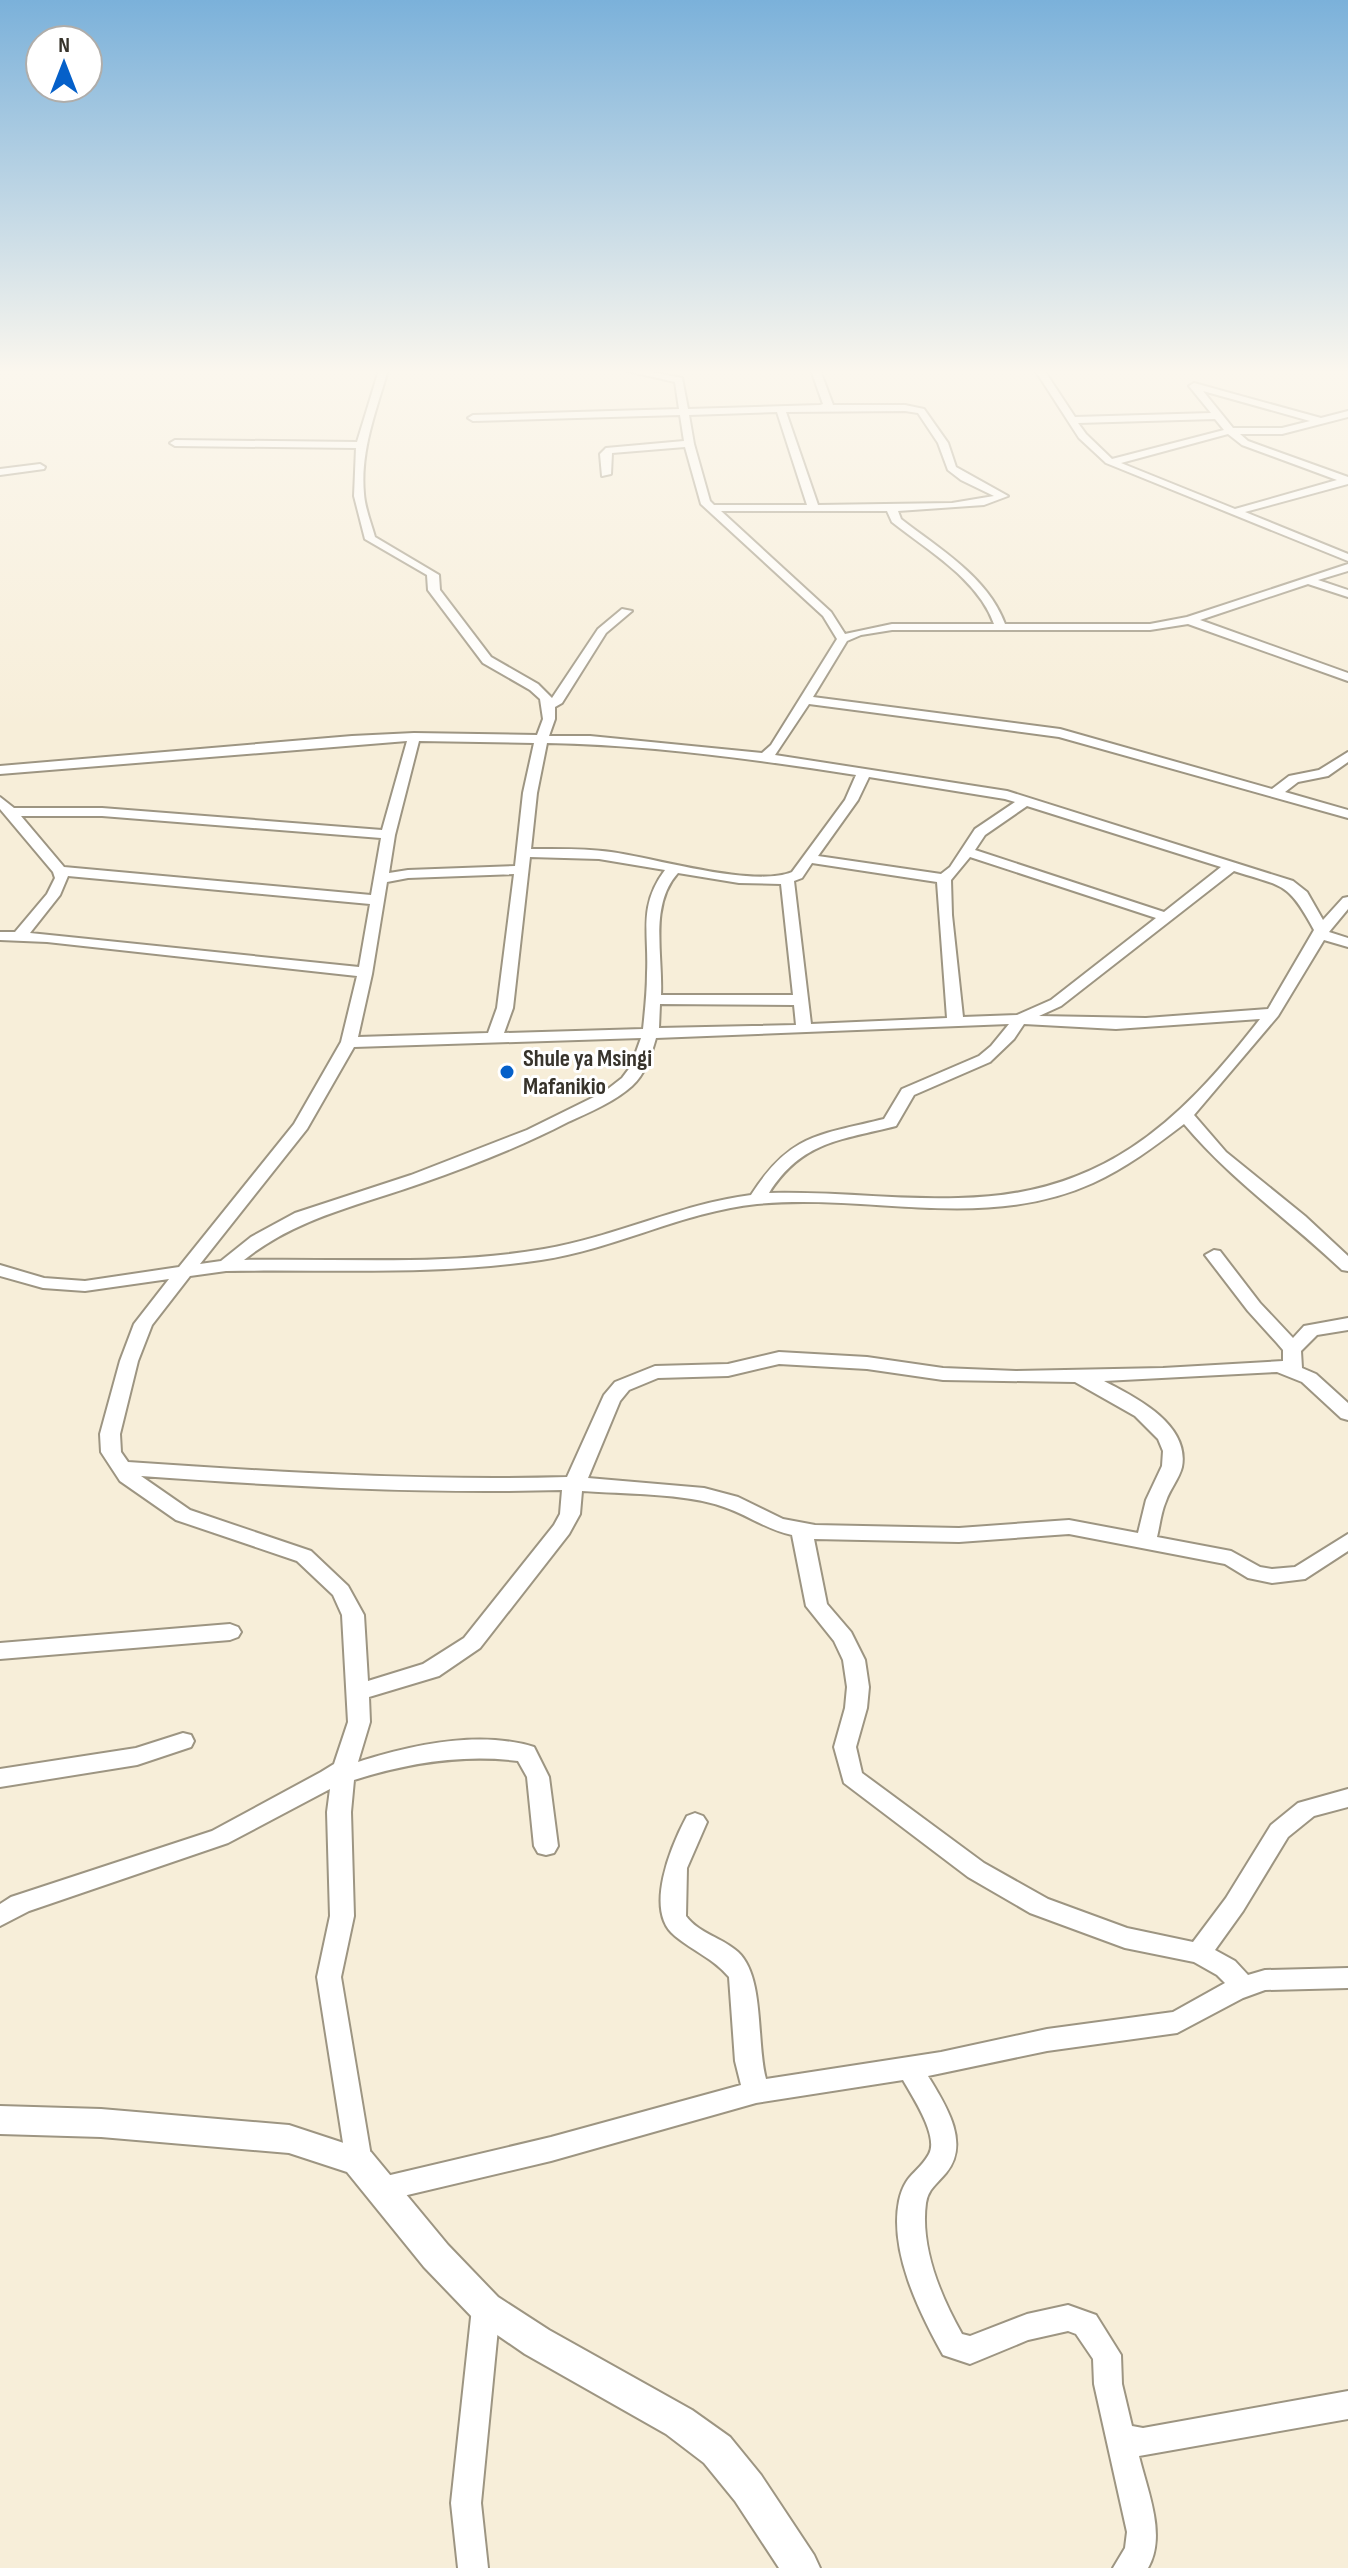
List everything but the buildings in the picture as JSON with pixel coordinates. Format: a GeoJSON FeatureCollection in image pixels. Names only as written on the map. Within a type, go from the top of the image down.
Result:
{"type":"FeatureCollection","features":[{"type":"Feature","properties":{"kind":"street"},"geometry":{"type":"LineString","coordinates":[[359,490],[370,539],[431,573],[435,577],[434,590],[487,660],[534,687],[546,698],[549,706],[549,719],[532,780],[505,1008],[495,1036]]}},
{"type":"Feature","properties":{"kind":"street"},"geometry":{"type":"LineString","coordinates":[[701,490],[711,508],[827,614],[843,639]]}},
{"type":"Feature","properties":{"kind":"street"},"geometry":{"type":"LineString","coordinates":[[808,490],[813,506]]}},
{"type":"Feature","properties":{"kind":"street"},"geometry":{"type":"LineString","coordinates":[[711,508],[970,504],[1003,496],[990,490]]}},
{"type":"Feature","properties":{"kind":"street"},"geometry":{"type":"LineString","coordinates":[[1180,490],[1348,558]]}},
{"type":"Feature","properties":{"kind":"street"},"geometry":{"type":"LineString","coordinates":[[1235,512],[1313,490]]}},
{"type":"Feature","properties":{"kind":"street"},"geometry":{"type":"LineString","coordinates":[[891,507],[896,520],[968,579],[998,618],[1001,628]]}},
{"type":"Feature","properties":{"kind":"street"},"geometry":{"type":"LineString","coordinates":[[765,757],[776,747],[843,639],[858,632],[892,627],[1125,628],[1189,620],[1348,567]]}},
{"type":"Feature","properties":{"kind":"street"},"geometry":{"type":"LineString","coordinates":[[1306,580],[1348,594]]}},
{"type":"Feature","properties":{"kind":"street"},"geometry":{"type":"LineString","coordinates":[[549,706],[558,700],[602,631],[626,611]]}},
{"type":"Feature","properties":{"kind":"street"},"geometry":{"type":"LineString","coordinates":[[1189,620],[1348,677]]}},
{"type":"Feature","properties":{"kind":"street"},"geometry":{"type":"LineString","coordinates":[[804,700],[1060,733],[1348,814]]}},
{"type":"Feature","properties":{"kind":"street"},"geometry":{"type":"LineString","coordinates":[[359,2162],[329,1977],[342,1916],[339,1812],[344,1772],[359,1722],[353,1615],[341,1591],[304,1556],[183,1515],[158,1501],[121,1468],[111,1452],[110,1434],[123,1380],[143,1324],[301,1126],[349,1042],[365,974],[388,835],[414,737]]}},
{"type":"Feature","properties":{"kind":"street"},"geometry":{"type":"LineString","coordinates":[[0,770],[414,737],[590,740],[765,757],[1026,800],[1233,865],[1295,889],[1320,932],[1348,943]]}},
{"type":"Feature","properties":{"kind":"street"},"geometry":{"type":"LineString","coordinates":[[1275,793],[1294,779],[1323,773],[1348,756]]}},
{"type":"Feature","properties":{"kind":"street"},"geometry":{"type":"LineString","coordinates":[[523,853],[608,856],[751,880],[788,882],[794,880],[810,859],[851,800],[864,773]]}},
{"type":"Feature","properties":{"kind":"street"},"geometry":{"type":"LineString","coordinates":[[810,859],[944,879],[955,870],[980,832],[1026,800]]}},
{"type":"Feature","properties":{"kind":"street"},"geometry":{"type":"LineString","coordinates":[[0,801],[12,812],[25,834],[60,871],[62,878],[53,895],[20,936]]}},
{"type":"Feature","properties":{"kind":"street"},"geometry":{"type":"LineString","coordinates":[[12,812],[102,812],[388,835]]}},
{"type":"Feature","properties":{"kind":"street"},"geometry":{"type":"LineString","coordinates":[[966,851],[1166,917]]}},
{"type":"Feature","properties":{"kind":"street"},"geometry":{"type":"LineString","coordinates":[[757,1199],[768,1179],[796,1151],[816,1139],[890,1123],[899,1114],[908,1092],[981,1064],[1008,1039],[1020,1019],[1056,1003],[1233,865]]}},
{"type":"Feature","properties":{"kind":"street"},"geometry":{"type":"LineString","coordinates":[[226,1266],[257,1241],[301,1217],[417,1179],[579,1112],[628,1081],[639,1066],[651,1031],[655,970],[652,915],[662,884],[674,868]]}},
{"type":"Feature","properties":{"kind":"street"},"geometry":{"type":"LineString","coordinates":[[380,879],[408,874],[520,870]]}},
{"type":"Feature","properties":{"kind":"street"},"geometry":{"type":"LineString","coordinates":[[60,871],[376,900]]}},
{"type":"Feature","properties":{"kind":"street"},"geometry":{"type":"LineString","coordinates":[[944,879],[943,911],[954,981],[955,1022]]}},
{"type":"Feature","properties":{"kind":"street"},"geometry":{"type":"LineString","coordinates":[[788,882],[804,1029]]}},
{"type":"Feature","properties":{"kind":"street"},"geometry":{"type":"LineString","coordinates":[[0,1270],[63,1286],[85,1286],[180,1275],[226,1266],[429,1264],[540,1255],[580,1248],[712,1207],[757,1199],[958,1203],[1041,1194],[1072,1186],[1118,1164],[1185,1115],[1273,1013],[1298,977],[1320,932],[1334,912],[1348,901]]}},
{"type":"Feature","properties":{"kind":"street"},"geometry":{"type":"LineString","coordinates":[[0,936],[351,969],[365,974]]}},
{"type":"Feature","properties":{"kind":"street"},"geometry":{"type":"LineString","coordinates":[[652,999],[799,1000]]}},
{"type":"Feature","properties":{"kind":"street"},"geometry":{"type":"LineString","coordinates":[[349,1042],[804,1029],[1020,1019],[1064,1024],[1149,1025],[1273,1013]]}},
{"type":"Feature","properties":{"kind":"street"},"geometry":{"type":"LineString","coordinates":[[1185,1115],[1220,1156],[1299,1220],[1348,1266]]}},
{"type":"Feature","properties":{"kind":"street"},"geometry":{"type":"LineString","coordinates":[[1214,1255],[1292,1360],[1348,1414]]}},
{"type":"Feature","properties":{"kind":"street"},"geometry":{"type":"LineString","coordinates":[[358,1692],[431,1670],[472,1643],[562,1529],[570,1514],[572,1483],[580,1474],[611,1399],[622,1386],[655,1372],[728,1370],[779,1358],[867,1363],[943,1374],[1078,1376],[1260,1367],[1292,1360],[1311,1330],[1348,1324]]}},
{"type":"Feature","properties":{"kind":"street"},"geometry":{"type":"LineString","coordinates":[[1078,1376],[1161,1426],[1171,1442],[1174,1452],[1172,1466],[1155,1504],[1146,1543]]}},
{"type":"Feature","properties":{"kind":"street"},"geometry":{"type":"LineString","coordinates":[[121,1468],[275,1479],[474,1486],[572,1483],[704,1495],[731,1502],[778,1525],[801,1529],[959,1535],[1069,1527],[1231,1558],[1255,1573],[1272,1576],[1298,1574],[1348,1541]]}},
{"type":"Feature","properties":{"kind":"street"},"geometry":{"type":"LineString","coordinates":[[801,1529],[811,1565],[817,1606],[843,1637],[854,1660],[858,1687],[856,1708],[845,1747],[852,1777],[976,1870],[1039,1906],[1125,1938],[1199,1953],[1226,1968],[1244,1987]]}},
{"type":"Feature","properties":{"kind":"street"},"geometry":{"type":"LineString","coordinates":[[0,1651],[230,1632]]}},
{"type":"Feature","properties":{"kind":"street"},"geometry":{"type":"LineString","coordinates":[[0,1778],[137,1756],[183,1741]]}},
{"type":"Feature","properties":{"kind":"street"},"geometry":{"type":"LineString","coordinates":[[0,1916],[20,1904],[209,1842],[247,1819],[344,1772],[420,1753],[462,1750],[526,1753],[538,1777],[546,1846]]}},
{"type":"Feature","properties":{"kind":"street"},"geometry":{"type":"LineString","coordinates":[[1199,1953],[1239,1898],[1273,1836],[1299,1814],[1317,1804],[1348,1798]]}},
{"type":"Feature","properties":{"kind":"street"},"geometry":{"type":"LineString","coordinates":[[695,1822],[675,1868],[674,1918],[681,1928],[729,1959],[741,1974],[748,2061],[756,2092]]}},
{"type":"Feature","properties":{"kind":"street"},"geometry":{"type":"LineString","coordinates":[[382,2189],[551,2149],[756,2092],[910,2068],[1047,2040],[1177,2022],[1244,1987],[1287,1978],[1348,1978]]}},
{"type":"Feature","properties":{"kind":"street"},"geometry":{"type":"LineString","coordinates":[[910,2068],[942,2130],[945,2150],[937,2164],[918,2184],[911,2204],[917,2252],[941,2325],[953,2345],[970,2350],[1027,2327],[1068,2318],[1086,2324],[1107,2355],[1108,2384],[1142,2532],[1139,2555],[1128,2568]]}},
{"type":"Feature","properties":{"kind":"street"},"geometry":{"type":"LineString","coordinates":[[0,2120],[101,2123],[289,2139],[359,2162],[436,2256],[486,2308],[537,2342],[679,2422],[717,2450],[748,2488],[801,2568]]}},
{"type":"Feature","properties":{"kind":"street"},"geometry":{"type":"LineString","coordinates":[[473,2568],[466,2503],[486,2308]]}},
{"type":"Feature","properties":{"kind":"street"},"geometry":{"type":"LineString","coordinates":[[1121,2439],[1143,2442],[1348,2405]]}},
{"type":"Feature","properties":{"kind":"place","name":"Shule ya Msingi Mafanikio"},"geometry":{"type":"Point","coordinates":[507,1072]}}]}
